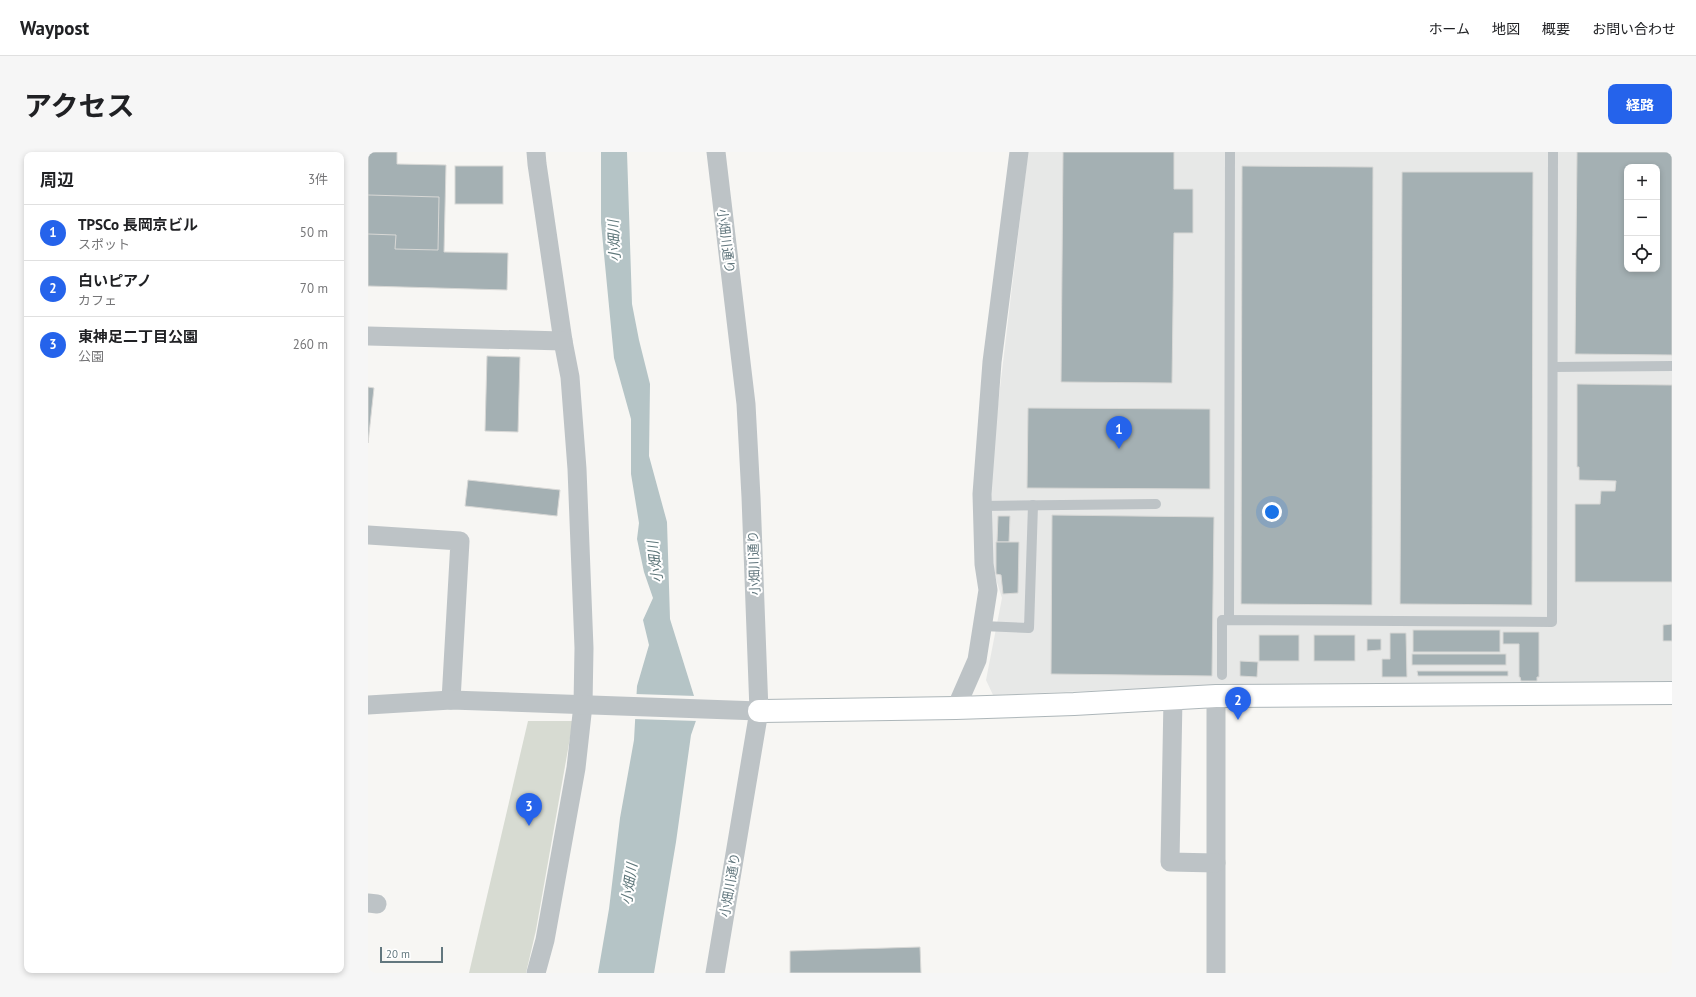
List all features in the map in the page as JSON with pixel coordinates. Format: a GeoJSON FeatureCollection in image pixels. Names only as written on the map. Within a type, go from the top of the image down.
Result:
{"type":"FeatureCollection","features":[{"type":"Feature","properties":{"kind":"street"},"geometry":{"type":"LineString","coordinates":[[536,152],[563,341],[570,377],[577,469],[584,648],[588,705],[545,940],[536,973]]}},
{"type":"Feature","properties":{"kind":"street","name":"小畑川通り"},"geometry":{"type":"LineString","coordinates":[[715,973],[759,710],[746,404],[716,152]]}},
{"type":"Feature","properties":{"kind":"street"},"geometry":{"type":"LineString","coordinates":[[956,708],[977,660],[988,590],[984,564],[982,494],[992,362],[1019,152]]}},
{"type":"Feature","properties":{"kind":"street"},"geometry":{"type":"LineString","coordinates":[[368,336],[563,341]]}},
{"type":"Feature","properties":{"kind":"street"},"geometry":{"type":"LineString","coordinates":[[368,535],[460,541],[451,700]]}},
{"type":"Feature","properties":{"kind":"street"},"geometry":{"type":"LineString","coordinates":[[368,705],[451,700],[759,710],[956,708],[1216,696],[1672,693]]}},
{"type":"Feature","properties":{"kind":"street"},"geometry":{"type":"LineString","coordinates":[[1216,696],[1216,973]]}},
{"type":"Feature","properties":{"kind":"street"},"geometry":{"type":"LineString","coordinates":[[1173,698],[1170,862],[1216,863]]}},
{"type":"Feature","properties":{"kind":"lane"},"geometry":{"type":"LineString","coordinates":[[1230,152],[1230,620]]}},
{"type":"Feature","properties":{"kind":"lane"},"geometry":{"type":"LineString","coordinates":[[1222,675],[1222,620],[1552,622],[1554,152]]}},
{"type":"Feature","properties":{"kind":"lane"},"geometry":{"type":"LineString","coordinates":[[1553,367],[1672,366]]}},
{"type":"Feature","properties":{"kind":"lane"},"geometry":{"type":"LineString","coordinates":[[982,506],[1156,504]]}},
{"type":"Feature","properties":{"kind":"lane"},"geometry":{"type":"LineString","coordinates":[[982,626],[1029,628],[1033,506]]}},
{"type":"Feature","properties":{"kind":"shaded area"},"geometry":{"type":"Polygon","coordinates":[[[1028,152],[1672,152],[1672,685],[1233,685],[993,695],[986,680],[1002,598],[993,570],[988,489],[1028,152]]]}},
{"type":"Feature","properties":{"kind":"shaded area"},"geometry":{"type":"Polygon","coordinates":[[[528,721],[573,721],[536,930],[526,973],[469,973],[528,721]]]}},
{"type":"Feature","properties":{"kind":"water","name":"小畑川"},"geometry":{"type":"Polygon","coordinates":[[[601,152],[627,152],[632,304],[650,384],[649,456],[667,522],[670,619],[699,712],[691,735],[676,842],[654,973],[598,973],[609,909],[620,818],[634,740],[637,686],[649,645],[643,620],[653,598],[644,572],[637,539],[639,523],[631,474],[631,419],[614,358],[601,223],[601,152]]]}},
{"type":"Feature","properties":{"kind":"pier"},"geometry":{"type":"Polygon","coordinates":[[[635,694],[696,696],[701,712],[634,712],[635,694]]]}},
{"type":"Feature","properties":{"kind":"pier"},"geometry":{"type":"Polygon","coordinates":[[[634,713],[700,715],[698,721],[633,719],[634,713]]]}},
{"type":"Feature","properties":{"kind":"building"},"geometry":{"type":"Polygon","coordinates":[[[368,152],[397,152],[397,164],[446,165],[444,252],[508,253],[507,290],[368,286],[368,152]]]}},
{"type":"Feature","properties":{"kind":"building"},"geometry":{"type":"Polygon","coordinates":[[[1063,152],[1174,152],[1174,189],[1193,189],[1193,233],[1174,233],[1172,383],[1061,382],[1063,152]]]}},
{"type":"Feature","properties":{"kind":"building"},"geometry":{"type":"Polygon","coordinates":[[[1577,152],[1672,152],[1672,355],[1575,354],[1577,152]]]}},
{"type":"Feature","properties":{"kind":"building"},"geometry":{"type":"Polygon","coordinates":[[[455,166],[503,166],[503,204],[455,204],[455,166]]]}},
{"type":"Feature","properties":{"kind":"building"},"geometry":{"type":"Polygon","coordinates":[[[1242,166],[1373,167],[1372,605],[1241,604],[1242,166]]]}},
{"type":"Feature","properties":{"kind":"building"},"geometry":{"type":"Polygon","coordinates":[[[1402,172],[1533,172],[1532,605],[1400,604],[1402,172]]]}},
{"type":"Feature","properties":{"kind":"building"},"geometry":{"type":"Polygon","coordinates":[[[368,195],[439,197],[438,250],[395,249],[396,235],[368,234],[368,195]]]}},
{"type":"Feature","properties":{"kind":"building"},"geometry":{"type":"Polygon","coordinates":[[[487,356],[520,357],[518,432],[485,431],[487,356]]]}},
{"type":"Feature","properties":{"kind":"building"},"geometry":{"type":"Polygon","coordinates":[[[1577,384],[1672,385],[1672,582],[1575,582],[1575,504],[1600,504],[1601,491],[1615,491],[1616,481],[1579,480],[1579,467],[1577,467],[1577,384]]]}},
{"type":"Feature","properties":{"kind":"building"},"geometry":{"type":"Polygon","coordinates":[[[368,387],[374,388],[368,443],[368,387]]]}},
{"type":"Feature","properties":{"kind":"building"},"geometry":{"type":"Polygon","coordinates":[[[1028,408],[1210,409],[1210,489],[1027,488],[1028,408]]]}},
{"type":"Feature","properties":{"kind":"building"},"geometry":{"type":"Polygon","coordinates":[[[468,480],[560,490],[557,516],[465,506],[468,480]]]}},
{"type":"Feature","properties":{"kind":"building"},"geometry":{"type":"Polygon","coordinates":[[[1052,515],[1214,517],[1212,676],[1051,674],[1052,515]]]}},
{"type":"Feature","properties":{"kind":"building"},"geometry":{"type":"Polygon","coordinates":[[[998,516],[1010,516],[1009,542],[997,542],[998,516]]]}},
{"type":"Feature","properties":{"kind":"building"},"geometry":{"type":"Polygon","coordinates":[[[996,542],[1019,542],[1018,593],[1003,594],[1001,575],[996,574],[996,542]]]}},
{"type":"Feature","properties":{"kind":"building"},"geometry":{"type":"Polygon","coordinates":[[[1672,624],[1672,641],[1663,641],[1663,625],[1672,624]]]}},
{"type":"Feature","properties":{"kind":"building"},"geometry":{"type":"Polygon","coordinates":[[[1413,630],[1500,630],[1500,652],[1413,652],[1413,630]]]}},
{"type":"Feature","properties":{"kind":"building"},"geometry":{"type":"Polygon","coordinates":[[[1503,632],[1539,632],[1539,677],[1537,677],[1537,681],[1521,681],[1519,677],[1519,644],[1503,644],[1503,632]]]}},
{"type":"Feature","properties":{"kind":"building"},"geometry":{"type":"Polygon","coordinates":[[[1390,633],[1406,633],[1407,677],[1382,677],[1382,659],[1390,659],[1390,633]]]}},
{"type":"Feature","properties":{"kind":"building"},"geometry":{"type":"Polygon","coordinates":[[[1259,635],[1299,635],[1299,661],[1259,661],[1259,635]]]}},
{"type":"Feature","properties":{"kind":"building"},"geometry":{"type":"Polygon","coordinates":[[[1314,635],[1355,635],[1355,661],[1314,661],[1314,635]]]}},
{"type":"Feature","properties":{"kind":"building"},"geometry":{"type":"Polygon","coordinates":[[[1367,639],[1381,639],[1381,650],[1367,651],[1367,639]]]}},
{"type":"Feature","properties":{"kind":"building"},"geometry":{"type":"Polygon","coordinates":[[[1412,654],[1506,654],[1506,665],[1412,665],[1412,654]]]}},
{"type":"Feature","properties":{"kind":"building"},"geometry":{"type":"Polygon","coordinates":[[[1240,661],[1258,662],[1257,677],[1240,676],[1240,661]]]}},
{"type":"Feature","properties":{"kind":"building"},"geometry":{"type":"Polygon","coordinates":[[[1417,671],[1508,671],[1508,676],[1418,676],[1417,671]]]}},
{"type":"Feature","properties":{"kind":"building"},"geometry":{"type":"Polygon","coordinates":[[[920,947],[921,973],[790,973],[790,951],[920,947]]]}},
{"type":"Feature","properties":{"kind":"place","name":"TPSCo 長岡京ビル"},"geometry":{"type":"Point","coordinates":[1119,449]}},
{"type":"Feature","properties":{"kind":"place","name":"白いピアノ"},"geometry":{"type":"Point","coordinates":[1238,720]}},
{"type":"Feature","properties":{"kind":"place","name":"東神足二丁目公園"},"geometry":{"type":"Point","coordinates":[529,826]}}]}
